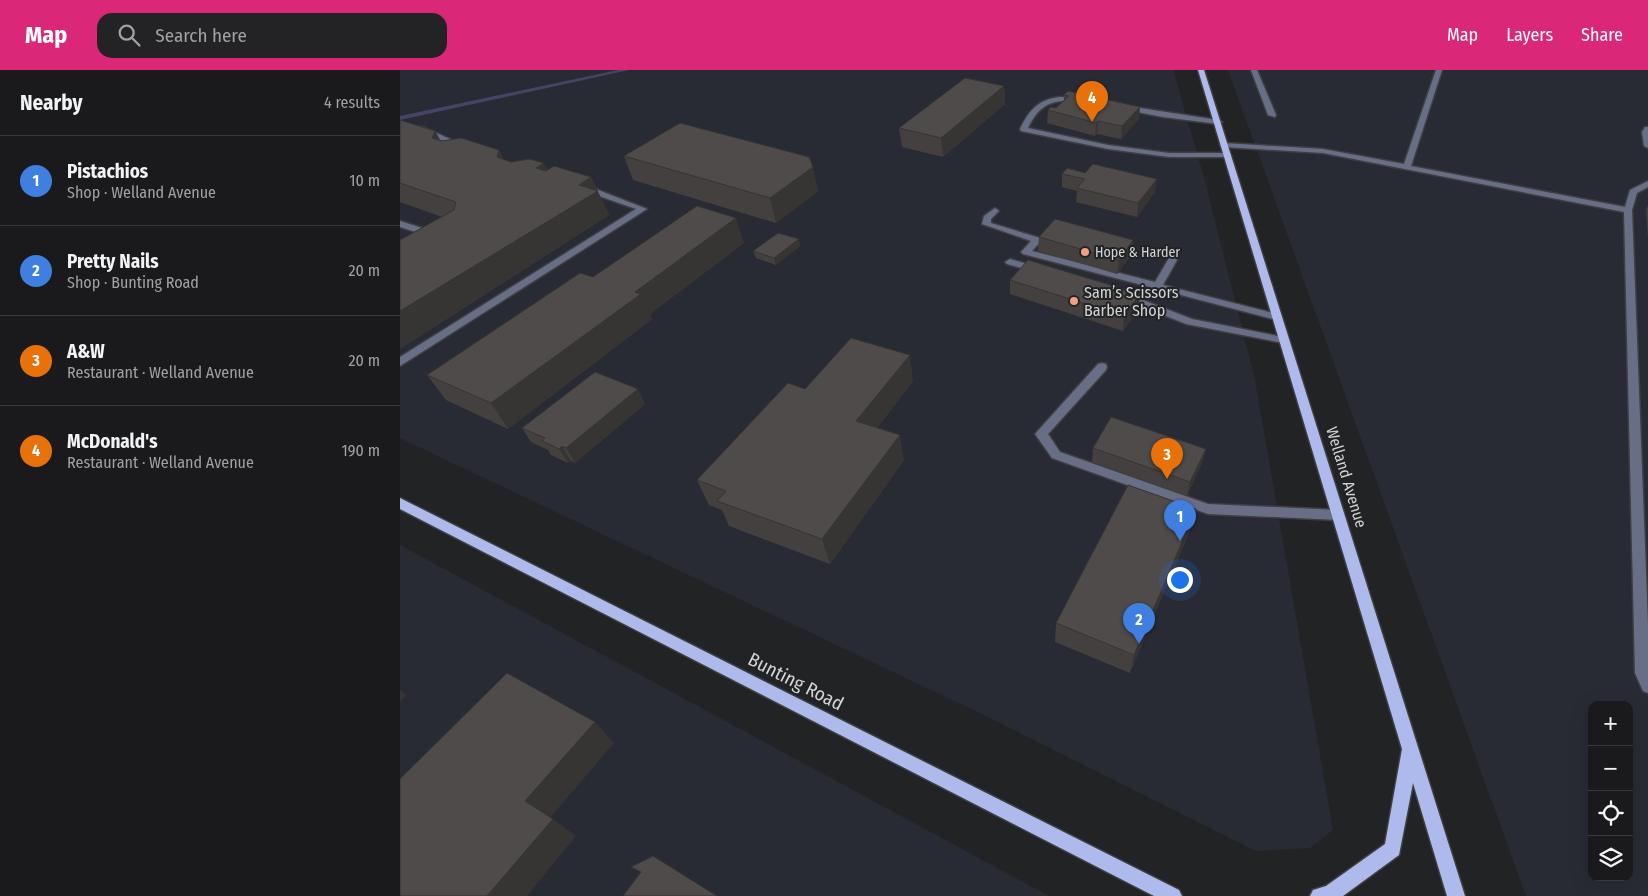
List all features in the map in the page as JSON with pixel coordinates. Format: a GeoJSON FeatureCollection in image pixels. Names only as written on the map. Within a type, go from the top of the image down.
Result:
{"type":"FeatureCollection","features":[{"type":"Feature","properties":{"kind":"main road","name":"Welland Avenue"},"geometry":{"type":"LineString","coordinates":[[1202,70],[1283,340],[1456,896]]}},
{"type":"Feature","properties":{"kind":"main road","name":"Bunting Road"},"geometry":{"type":"LineString","coordinates":[[400,503],[1163,893]]}},
{"type":"Feature","properties":{"kind":"main road"},"geometry":{"type":"LineString","coordinates":[[1319,896],[1330,894],[1393,849],[1411,747]]}},
{"type":"Feature","properties":{"kind":"lane"},"geometry":{"type":"LineString","coordinates":[[1254,70],[1272,115]]}},
{"type":"Feature","properties":{"kind":"lane"},"geometry":{"type":"LineString","coordinates":[[1408,166],[1440,70]]}},
{"type":"Feature","properties":{"kind":"lane"},"geometry":{"type":"LineString","coordinates":[[1091,102],[1062,97],[1048,100],[1031,112],[1024,128],[1108,147],[1170,155],[1226,150],[1323,150],[1628,210]]}},
{"type":"Feature","properties":{"kind":"lane"},"geometry":{"type":"LineString","coordinates":[[1117,106],[1163,115],[1218,122]]}},
{"type":"Feature","properties":{"kind":"lane"},"geometry":{"type":"LineString","coordinates":[[400,130],[420,129],[470,149]]}},
{"type":"Feature","properties":{"kind":"lane"},"geometry":{"type":"LineString","coordinates":[[1648,129],[1646,132],[1648,146]]}},
{"type":"Feature","properties":{"kind":"lane"},"geometry":{"type":"LineString","coordinates":[[1648,184],[1633,192],[1628,210],[1641,631],[1643,673],[1648,686]]}},
{"type":"Feature","properties":{"kind":"lane"},"geometry":{"type":"LineString","coordinates":[[400,362],[644,209],[574,185]]}},
{"type":"Feature","properties":{"kind":"lane"},"geometry":{"type":"LineString","coordinates":[[995,210],[987,218],[986,224],[1037,240],[1026,252],[1277,317]]}},
{"type":"Feature","properties":{"kind":"lane"},"geometry":{"type":"LineString","coordinates":[[400,224],[438,237],[430,241]]}},
{"type":"Feature","properties":{"kind":"lane"},"geometry":{"type":"LineString","coordinates":[[1157,287],[1172,260]]}},
{"type":"Feature","properties":{"kind":"lane"},"geometry":{"type":"LineString","coordinates":[[1010,262],[1047,273]]}},
{"type":"Feature","properties":{"kind":"lane"},"geometry":{"type":"LineString","coordinates":[[1113,292],[1190,322],[1283,340]]}},
{"type":"Feature","properties":{"kind":"lane"},"geometry":{"type":"LineString","coordinates":[[1102,368],[1041,434],[1056,455],[1208,509],[1338,515]]}},
{"type":"Feature","properties":{"kind":"shaded area"},"geometry":{"type":"Polygon","coordinates":[[[400,70],[1173,70],[1205,181],[1255,380],[1333,830],[1310,848],[1256,851],[988,717],[400,438],[400,70]]]}},
{"type":"Feature","properties":{"kind":"shaded area"},"geometry":{"type":"Polygon","coordinates":[[[1228,70],[1648,70],[1648,896],[1526,896],[1228,70]]]}},
{"type":"Feature","properties":{"kind":"shaded area"},"geometry":{"type":"Polygon","coordinates":[[[400,545],[1049,896],[400,896],[400,545]]]}},
{"type":"Feature","properties":{"kind":"building"},"geometry":{"type":"Polygon","coordinates":[[[965,78],[1004,86],[941,138],[899,128],[965,78]]]}},
{"type":"Feature","properties":{"kind":"building"},"geometry":{"type":"Polygon","coordinates":[[[1068,91],[1140,107],[1122,126],[1098,121],[1096,123],[1048,110],[1051,107],[1056,108],[1069,96],[1064,95],[1068,91]]]}},
{"type":"Feature","properties":{"kind":"building"},"geometry":{"type":"Polygon","coordinates":[[[400,120],[435,131],[432,138],[442,141],[461,138],[499,150],[497,157],[511,162],[529,159],[544,163],[536,168],[546,171],[554,166],[591,177],[579,185],[598,191],[400,311],[400,240],[454,210],[456,202],[400,183],[400,120]]]}},
{"type":"Feature","properties":{"kind":"building"},"geometry":{"type":"Polygon","coordinates":[[[680,123],[809,157],[813,167],[770,198],[624,156],[680,123]]]}},
{"type":"Feature","properties":{"kind":"building"},"geometry":{"type":"Polygon","coordinates":[[[1093,164],[1157,179],[1138,203],[1077,188],[1085,179],[1062,174],[1067,168],[1085,173],[1093,164]]]}},
{"type":"Feature","properties":{"kind":"building"},"geometry":{"type":"Polygon","coordinates":[[[697,206],[736,218],[635,292],[641,294],[491,403],[427,375],[580,273],[593,277],[697,206]]]}},
{"type":"Feature","properties":{"kind":"building"},"geometry":{"type":"Polygon","coordinates":[[[1055,219],[1133,240],[1119,260],[1039,237],[1055,219]]]}},
{"type":"Feature","properties":{"kind":"building"},"geometry":{"type":"Polygon","coordinates":[[[778,233],[799,239],[774,258],[753,251],[778,233]]]}},
{"type":"Feature","properties":{"kind":"building"},"geometry":{"type":"Polygon","coordinates":[[[1028,260],[1140,294],[1124,316],[1010,280],[1028,260]]]}},
{"type":"Feature","properties":{"kind":"building"},"geometry":{"type":"Polygon","coordinates":[[[851,338],[910,355],[856,421],[900,435],[822,539],[717,501],[726,491],[697,480],[788,383],[805,389],[851,338]]]}},
{"type":"Feature","properties":{"kind":"building"},"geometry":{"type":"Polygon","coordinates":[[[595,372],[638,389],[566,448],[562,446],[559,449],[542,441],[545,438],[522,428],[595,372]]]}},
{"type":"Feature","properties":{"kind":"building"},"geometry":{"type":"Polygon","coordinates":[[[1111,417],[1206,449],[1190,482],[1093,448],[1111,417]]]}},
{"type":"Feature","properties":{"kind":"building"},"geometry":{"type":"Polygon","coordinates":[[[1128,485],[1196,509],[1134,655],[1056,623],[1128,485]]]}},
{"type":"Feature","properties":{"kind":"building"},"geometry":{"type":"Polygon","coordinates":[[[507,673],[595,722],[525,801],[553,819],[487,896],[400,896],[400,779],[507,673]]]}},
{"type":"Feature","properties":{"kind":"building"},"geometry":{"type":"Polygon","coordinates":[[[653,856],[717,896],[623,896],[641,872],[631,867],[653,856]]]}},
{"type":"Feature","properties":{"kind":"waterway"},"geometry":{"type":"LineString","coordinates":[[400,118],[626,70]]}},
{"type":"Feature","properties":{"kind":"place","name":"McDonald's"},"geometry":{"type":"Point","coordinates":[1092,122]}},
{"type":"Feature","properties":{"kind":"place","name":"Hope & Harder"},"geometry":{"type":"Point","coordinates":[1085,252]}},
{"type":"Feature","properties":{"kind":"place","name":"Sam’s Scissors Barber Shop"},"geometry":{"type":"Point","coordinates":[1074,301]}},
{"type":"Feature","properties":{"kind":"place","name":"A&W"},"geometry":{"type":"Point","coordinates":[1167,479]}},
{"type":"Feature","properties":{"kind":"place","name":"Pistachios"},"geometry":{"type":"Point","coordinates":[1180,541]}},
{"type":"Feature","properties":{"kind":"place","name":"Pretty Nails"},"geometry":{"type":"Point","coordinates":[1139,644]}}]}
